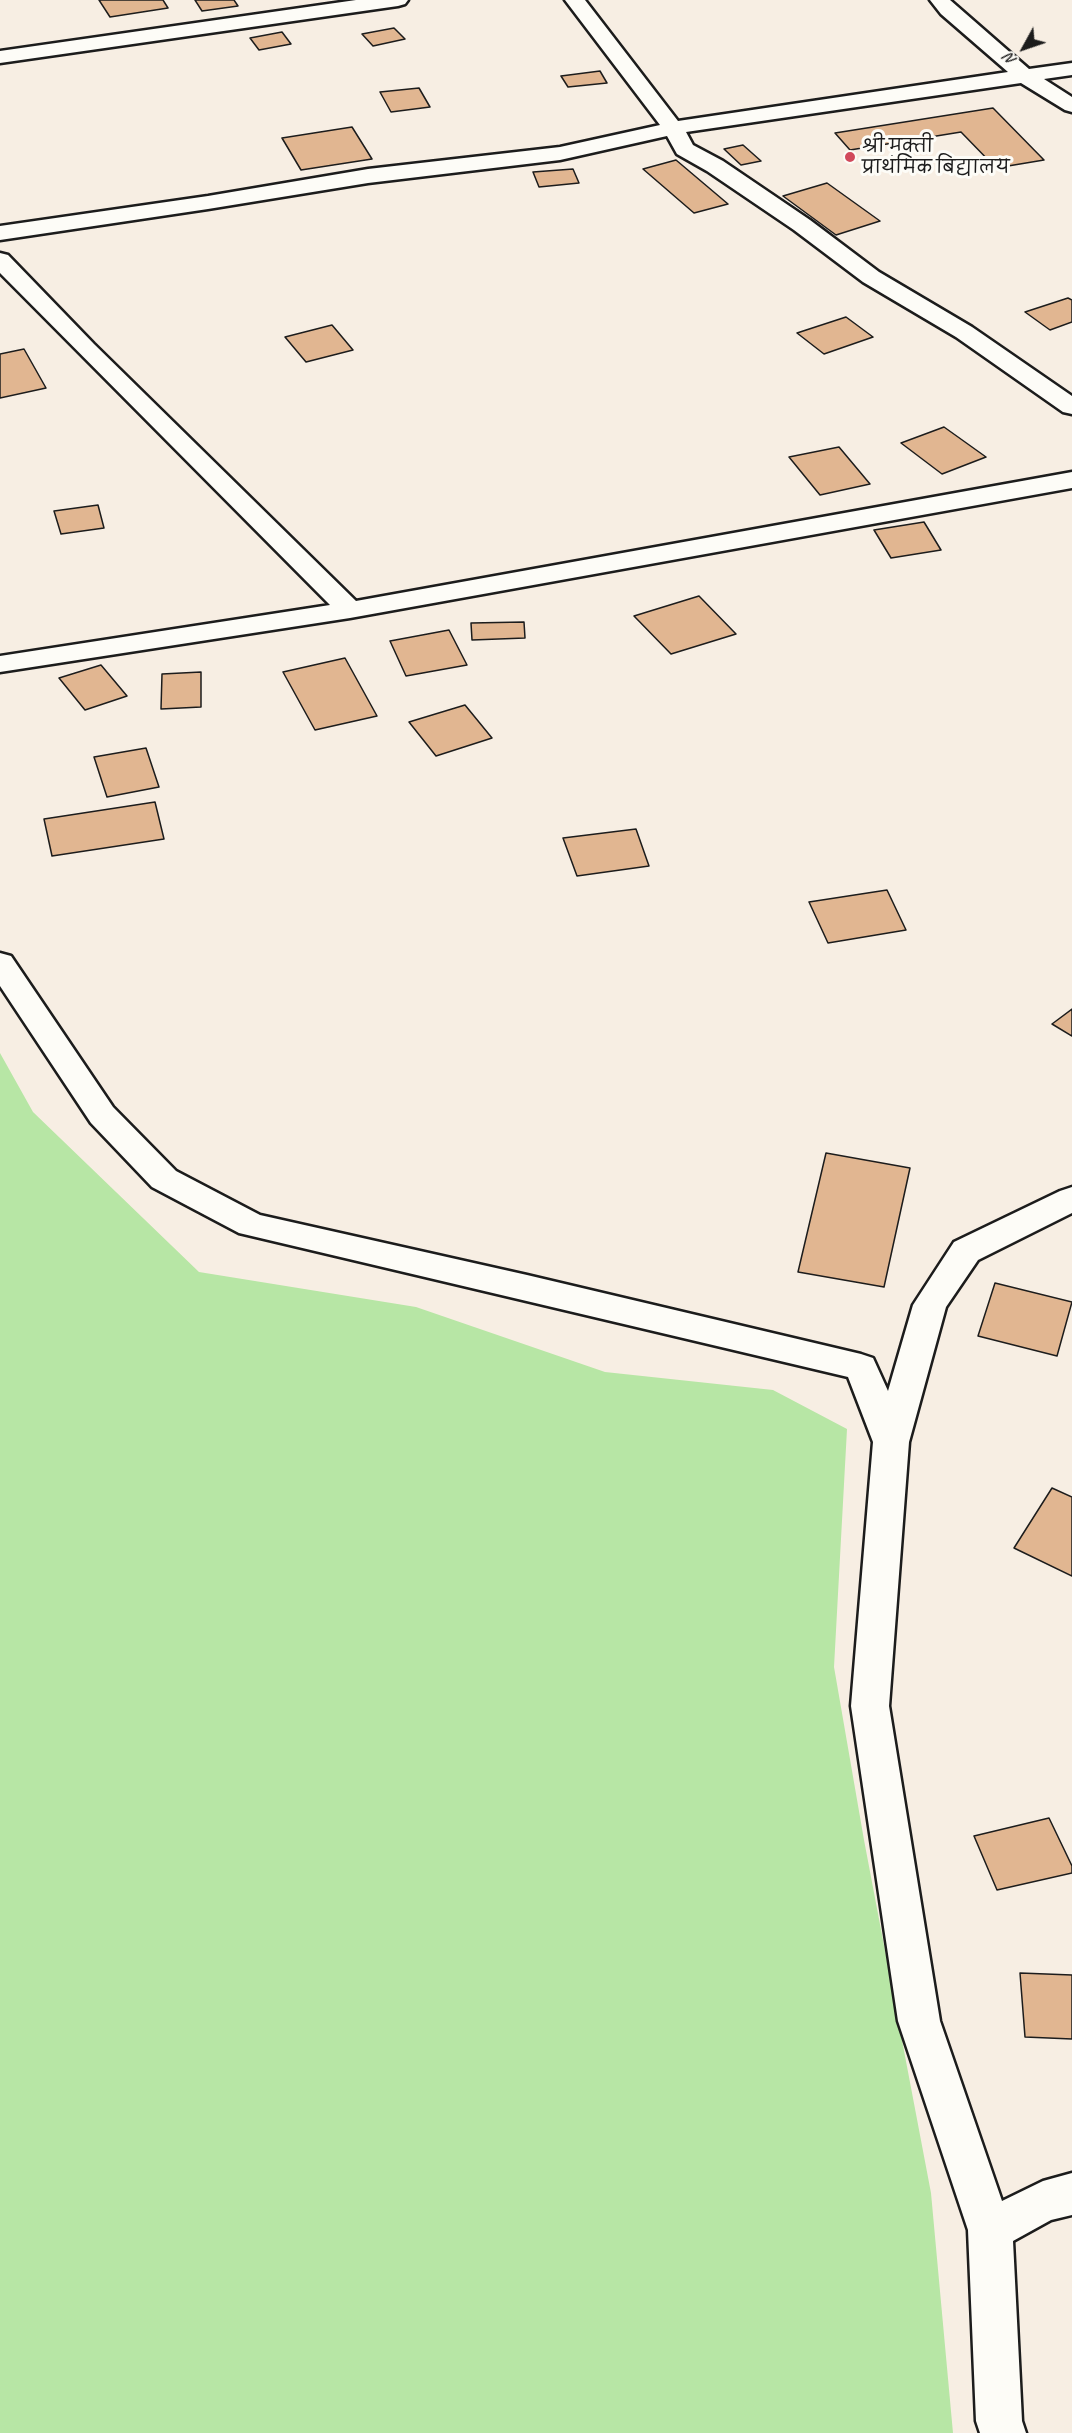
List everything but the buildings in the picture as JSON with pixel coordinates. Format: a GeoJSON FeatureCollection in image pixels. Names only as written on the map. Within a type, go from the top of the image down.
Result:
{"type":"FeatureCollection","features":[{"type":"Feature","properties":{"kind":"street"},"geometry":{"type":"LineString","coordinates":[[0,57],[398,0]]}},
{"type":"Feature","properties":{"kind":"street"},"geometry":{"type":"LineString","coordinates":[[574,0],[673,128],[685,149],[715,166],[802,225],[871,277],[964,332],[1072,407]]}},
{"type":"Feature","properties":{"kind":"street"},"geometry":{"type":"LineString","coordinates":[[940,0],[948,10],[1026,77],[1072,106]]}},
{"type":"Feature","properties":{"kind":"street"},"geometry":{"type":"LineString","coordinates":[[0,233],[237,199],[367,176],[478,165],[634,141],[673,128],[1072,69]]}},
{"type":"Feature","properties":{"kind":"street"},"geometry":{"type":"LineString","coordinates":[[0,260],[62,326],[350,610]]}},
{"type":"Feature","properties":{"kind":"street"},"geometry":{"type":"LineString","coordinates":[[0,664],[350,610],[1072,480]]}},
{"type":"Feature","properties":{"kind":"street"},"geometry":{"type":"LineString","coordinates":[[0,963],[102,1115],[164,1179],[251,1225],[527,1287],[861,1367],[891,1442]]}},
{"type":"Feature","properties":{"kind":"street"},"geometry":{"type":"LineString","coordinates":[[1003,2433],[999,2421],[990,2230],[919,2021],[870,1706],[891,1442],[930,1305],[966,1251],[1072,1199]]}},
{"type":"Feature","properties":{"kind":"street"},"geometry":{"type":"LineString","coordinates":[[990,2230],[1043,2202],[1072,2194]]}},
{"type":"Feature","properties":{"kind":"green space"},"geometry":{"type":"Polygon","coordinates":[[[0,1053],[33,1112],[199,1272],[416,1307],[605,1372],[773,1390],[847,1429],[834,1667],[864,1840],[931,2193],[953,2433],[0,2433],[0,1053]]]}},
{"type":"Feature","properties":{"kind":"place","name":"श्री मुक्ती प्राथमिक बिद्यालय"},"geometry":{"type":"Point","coordinates":[850,157]}}]}
